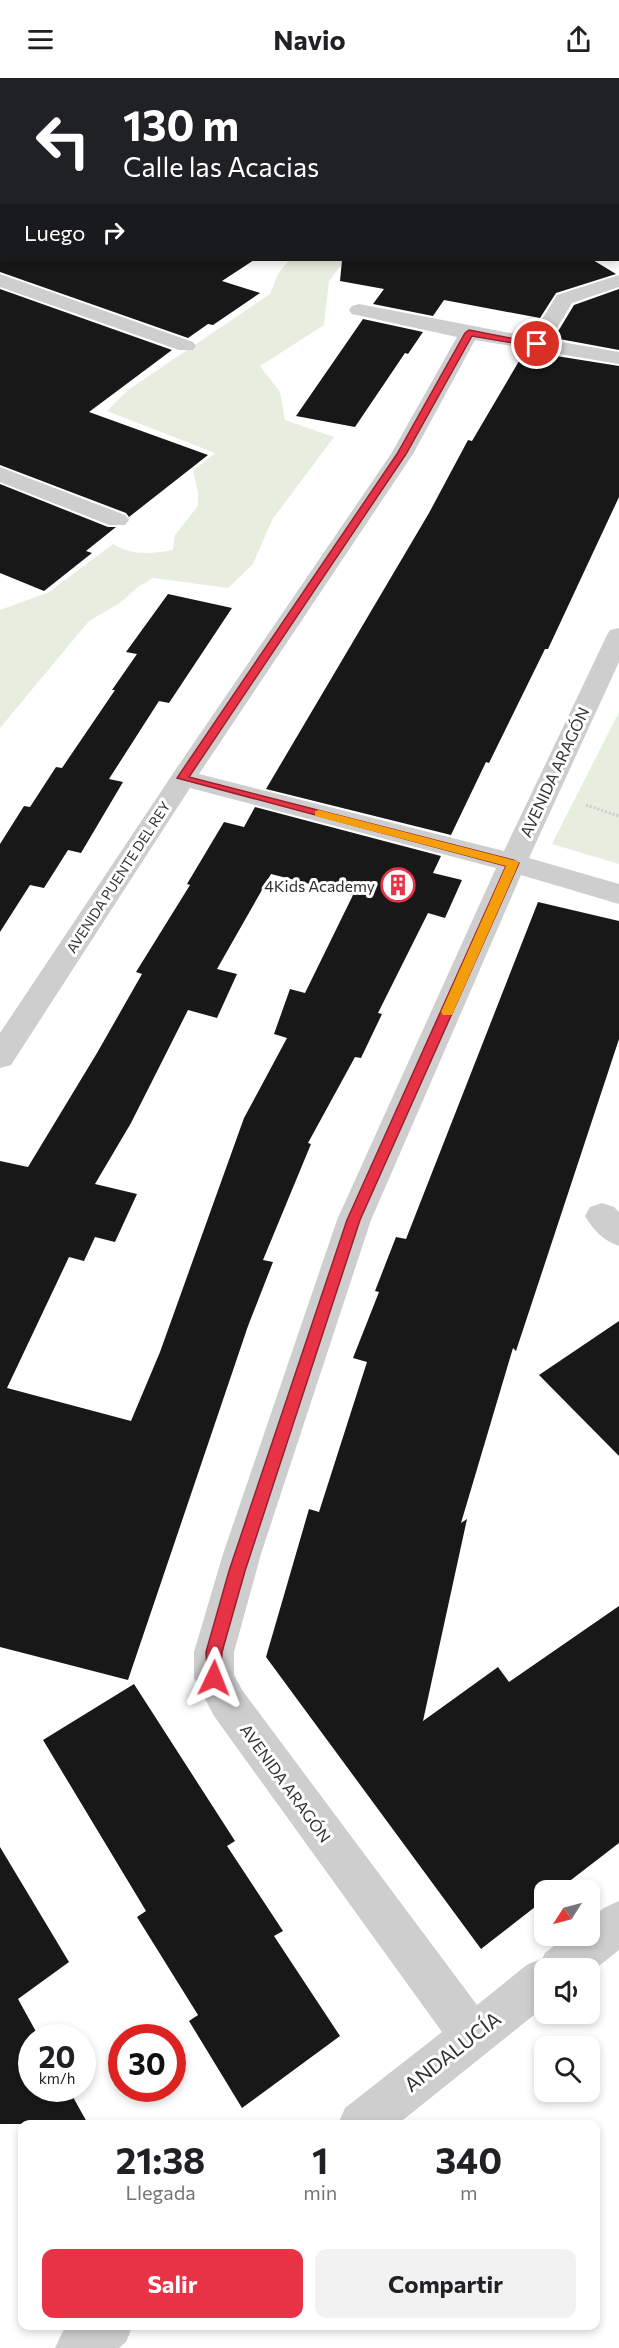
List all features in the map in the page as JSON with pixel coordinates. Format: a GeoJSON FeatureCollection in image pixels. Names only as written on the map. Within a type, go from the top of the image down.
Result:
{"type":"FeatureCollection","features":[{"type":"Feature","properties":{"kind":"street"},"geometry":{"type":"LineString","coordinates":[[0,280],[186,346]]}},
{"type":"Feature","properties":{"kind":"street"},"geometry":{"type":"LineString","coordinates":[[537,344],[564,299],[619,281]]}},
{"type":"Feature","properties":{"kind":"street"},"geometry":{"type":"LineString","coordinates":[[359,310],[469,333],[619,358]]}},
{"type":"Feature","properties":{"kind":"street","name":"AVENIDA PUENTE DEL REY"},"geometry":{"type":"LineString","coordinates":[[0,1057],[183,778],[402,454],[469,333]]}},
{"type":"Feature","properties":{"kind":"street"},"geometry":{"type":"LineString","coordinates":[[0,474],[117,520]]}},
{"type":"Feature","properties":{"kind":"street","name":"AVENIDA ARAGÓN"},"geometry":{"type":"LineString","coordinates":[[472,2035],[228,1702],[214,1678],[214,1652],[242,1554],[354,1220],[513,863],[619,635]]}},
{"type":"Feature","properties":{"kind":"street"},"geometry":{"type":"LineString","coordinates":[[183,778],[513,863],[619,894]]}},
{"type":"Feature","properties":{"kind":"street"},"geometry":{"type":"LineString","coordinates":[[573,1958],[619,1923]]}},
{"type":"Feature","properties":{"kind":"street","name":"ANDALUCÍA"},"geometry":{"type":"LineString","coordinates":[[366,2120],[534,1988]]}},
{"type":"Feature","properties":{"kind":"street"},"geometry":{"type":"LineString","coordinates":[[80,2348],[103,2330]]}},
{"type":"Feature","properties":{"kind":"path"},"geometry":{"type":"LineString","coordinates":[[579,802],[619,816]]}},
{"type":"Feature","properties":{"kind":"green space"},"geometry":{"type":"Polygon","coordinates":[[[288,261],[344,261],[329,281],[324,325],[260,366],[280,392],[285,420],[334,437],[272,520],[253,564],[228,588],[153,578],[138,587],[120,603],[89,621],[0,728],[0,610],[49,592],[113,544],[128,551],[142,553],[173,550],[175,535],[198,506],[198,493],[193,471],[215,453],[107,411],[128,390],[270,294],[278,274],[288,261]]]}},
{"type":"Feature","properties":{"kind":"green space"},"geometry":{"type":"Polygon","coordinates":[[[619,712],[619,864],[552,844],[619,712]]]}},
{"type":"Feature","properties":{"kind":"building"},"geometry":{"type":"Polygon","coordinates":[[[0,261],[252,261],[222,281],[260,293],[213,325],[208,324],[188,338],[0,272],[0,261]]]}},
{"type":"Feature","properties":{"kind":"building"},"geometry":{"type":"Polygon","coordinates":[[[342,261],[595,261],[616,274],[556,293],[540,318],[444,300],[433,316],[373,304],[384,289],[340,281],[342,261]]]}},
{"type":"Feature","properties":{"kind":"building"},"geometry":{"type":"Polygon","coordinates":[[[0,289],[172,350],[89,412],[208,455],[129,517],[126,513],[0,465],[0,289]]]}},
{"type":"Feature","properties":{"kind":"building"},"geometry":{"type":"Polygon","coordinates":[[[619,289],[619,350],[554,338],[574,305],[619,289]]]}},
{"type":"Feature","properties":{"kind":"building"},"geometry":{"type":"Polygon","coordinates":[[[363,319],[423,332],[408,354],[405,353],[355,427],[296,416],[363,319]]]}},
{"type":"Feature","properties":{"kind":"building"},"geometry":{"type":"Polygon","coordinates":[[[525,351],[619,366],[619,497],[548,649],[545,649],[489,763],[486,762],[451,835],[266,789],[429,513],[468,440],[472,441],[525,351]]]}},
{"type":"Feature","properties":{"kind":"building"},"geometry":{"type":"Polygon","coordinates":[[[0,484],[108,527],[116,527],[86,551],[92,553],[44,591],[0,573],[0,484]]]}},
{"type":"Feature","properties":{"kind":"building"},"geometry":{"type":"Polygon","coordinates":[[[168,594],[232,608],[169,703],[159,701],[109,779],[123,782],[81,853],[68,850],[44,888],[30,885],[0,932],[0,844],[24,806],[30,807],[56,767],[62,768],[115,690],[112,690],[137,654],[126,652],[168,594]]]}},
{"type":"Feature","properties":{"kind":"building"},"geometry":{"type":"Polygon","coordinates":[[[255,807],[441,856],[433,873],[462,880],[445,918],[428,913],[378,1013],[382,1014],[361,1058],[355,1057],[308,1143],[311,1144],[263,1260],[273,1262],[248,1326],[128,1680],[0,1647],[0,1161],[28,1167],[142,974],[136,972],[190,885],[187,884],[224,822],[244,827],[255,807]],[[271,874],[217,969],[237,974],[217,1018],[188,1010],[131,1123],[95,1184],[137,1194],[115,1242],[95,1237],[84,1261],[69,1257],[7,1388],[131,1421],[160,1352],[244,1118],[287,1038],[274,1034],[290,989],[305,993],[353,895],[271,874]]]}},
{"type":"Feature","properties":{"kind":"building"},"geometry":{"type":"Polygon","coordinates":[[[538,902],[619,921],[619,1039],[516,1351],[513,1348],[461,1523],[467,1519],[423,1721],[498,1667],[509,1682],[619,1606],[619,1843],[571,1880],[534,1880],[534,1908],[481,1949],[266,1657],[309,1509],[319,1512],[367,1362],[353,1358],[379,1292],[375,1291],[396,1237],[406,1239],[538,902]]]}},
{"type":"Feature","properties":{"kind":"building"},"geometry":{"type":"Polygon","coordinates":[[[619,1321],[619,1456],[539,1375],[619,1321]]]}},
{"type":"Feature","properties":{"kind":"building"},"geometry":{"type":"Polygon","coordinates":[[[134,1684],[235,1841],[227,1846],[283,1931],[274,1936],[340,2036],[242,2108],[189,2021],[198,2015],[137,1917],[146,1911],[43,1740],[134,1684]]]}},
{"type":"Feature","properties":{"kind":"building"},"geometry":{"type":"Polygon","coordinates":[[[0,1847],[69,1962],[18,1999],[32,2024],[18,2024],[18,2102],[76,2102],[86,2120],[18,2120],[18,2124],[0,2124],[0,1847]]]}},
{"type":"Feature","properties":{"kind":"slow traffic"},"geometry":{"type":"LineString","coordinates":[[319,814],[513,863],[447,1012]]}},
{"type":"Feature","properties":{"kind":"place","name":"4Kids Academy"},"geometry":{"type":"Point","coordinates":[398,885]}},
{"type":"Feature","properties":{"kind":"route"},"geometry":{"type":"LineString","coordinates":[[214,1678],[214,1652],[237,1571],[354,1220],[513,863],[183,778],[402,454],[469,333],[537,344]]}}]}
